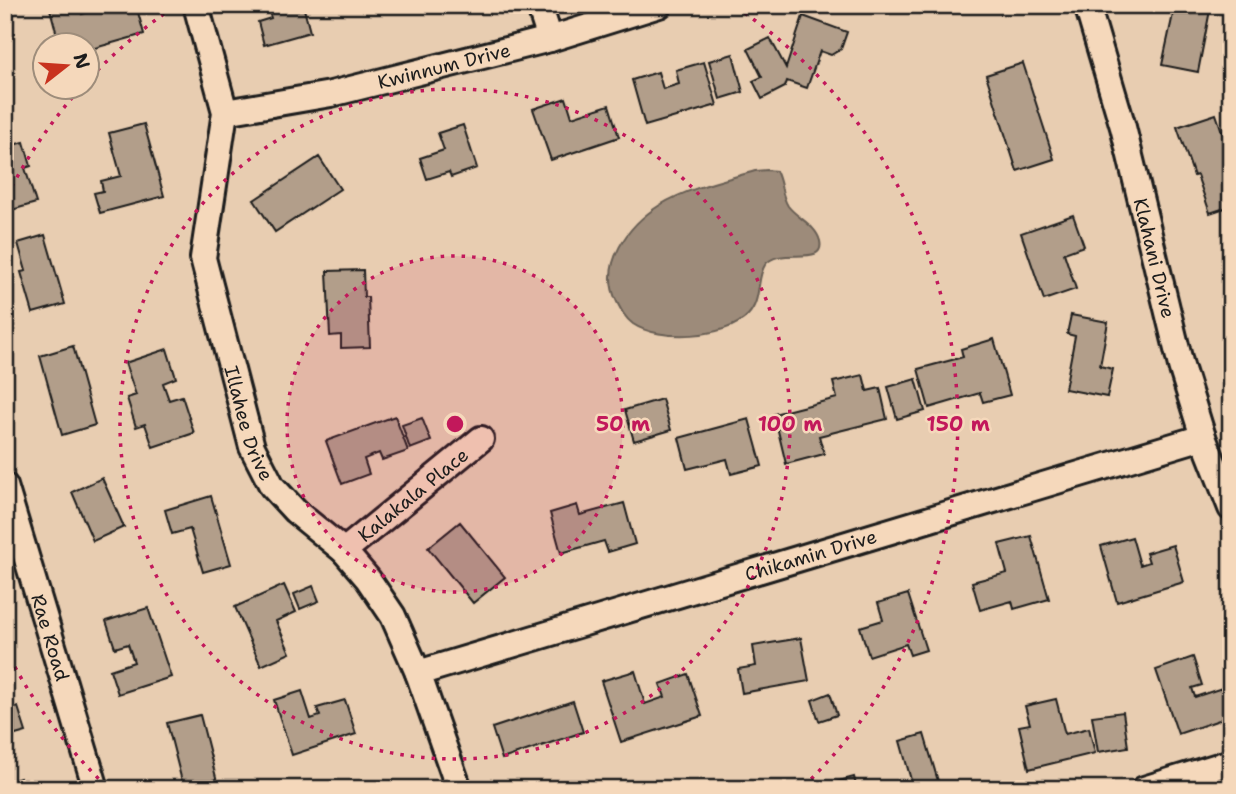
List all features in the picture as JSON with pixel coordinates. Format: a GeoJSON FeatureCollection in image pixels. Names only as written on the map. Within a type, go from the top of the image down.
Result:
{"type":"FeatureCollection","features":[{"type":"Feature","properties":{"kind":"street","name":"Illahee Drive"},"geometry":{"type":"LineString","coordinates":[[196,5],[225,112],[203,258],[253,447],[272,486],[295,512],[344,551],[368,579],[393,616],[418,673],[460,789]]}},
{"type":"Feature","properties":{"kind":"street"},"geometry":{"type":"LineString","coordinates":[[539,5],[550,39]]}},
{"type":"Feature","properties":{"kind":"street","name":"Kwinnum Drive"},"geometry":{"type":"LineString","coordinates":[[225,112],[331,94],[550,39],[659,5]]}},
{"type":"Feature","properties":{"kind":"street","name":"Klahani Drive"},"geometry":{"type":"LineString","coordinates":[[1087,5],[1123,127],[1181,366],[1203,437],[1231,508]]}},
{"type":"Feature","properties":{"kind":"street","name":"Chikamin Drive"},"geometry":{"type":"LineString","coordinates":[[418,673],[1203,437]]}},
{"type":"Feature","properties":{"kind":"street","name":"Kalakala Place"},"geometry":{"type":"LineString","coordinates":[[344,551],[481,439]]}},
{"type":"Feature","properties":{"kind":"street","name":"Rae Road"},"geometry":{"type":"LineString","coordinates":[[5,486],[96,789]]}},
{"type":"Feature","properties":{"kind":"street"},"geometry":{"type":"LineString","coordinates":[[1144,789],[1231,762]]}},
{"type":"Feature","properties":{"kind":"shaded area"},"geometry":{"type":"Polygon","coordinates":[[[755,171],[776,171],[788,206],[815,230],[820,249],[809,255],[772,259],[762,271],[755,303],[748,315],[725,329],[675,335],[645,330],[630,322],[617,302],[611,274],[619,247],[637,223],[660,205],[682,194],[755,171]]]}},
{"type":"Feature","properties":{"kind":"building"},"geometry":{"type":"Polygon","coordinates":[[[62,5],[79,5],[82,14],[112,5],[136,5],[144,34],[102,46],[102,32],[56,32],[50,9],[62,5]]]}},
{"type":"Feature","properties":{"kind":"building"},"geometry":{"type":"Polygon","coordinates":[[[267,5],[303,5],[310,32],[264,45],[258,22],[271,18],[267,5]]]}},
{"type":"Feature","properties":{"kind":"building"},"geometry":{"type":"Polygon","coordinates":[[[1175,5],[1211,5],[1198,72],[1162,65],[1175,5]]]}},
{"type":"Feature","properties":{"kind":"building"},"geometry":{"type":"Polygon","coordinates":[[[803,16],[847,32],[841,49],[831,55],[820,51],[807,88],[787,81],[785,87],[762,99],[753,81],[762,77],[748,49],[770,38],[786,68],[803,16]]]}},
{"type":"Feature","properties":{"kind":"building"},"geometry":{"type":"Polygon","coordinates":[[[733,54],[743,92],[720,99],[709,61],[733,54]]]}},
{"type":"Feature","properties":{"kind":"building"},"geometry":{"type":"Polygon","coordinates":[[[704,62],[717,105],[645,126],[632,80],[658,72],[663,89],[679,84],[676,70],[704,62]]]}},
{"type":"Feature","properties":{"kind":"building"},"geometry":{"type":"Polygon","coordinates":[[[1023,63],[1054,159],[1017,171],[986,75],[1023,63]]]}},
{"type":"Feature","properties":{"kind":"building"},"geometry":{"type":"Polygon","coordinates":[[[566,98],[572,117],[609,105],[619,137],[551,160],[533,109],[566,98]]]}},
{"type":"Feature","properties":{"kind":"building"},"geometry":{"type":"Polygon","coordinates":[[[1216,114],[1231,158],[1231,206],[1210,213],[1177,127],[1216,114]]]}},
{"type":"Feature","properties":{"kind":"building"},"geometry":{"type":"Polygon","coordinates":[[[144,124],[164,196],[100,213],[94,193],[103,191],[101,181],[121,176],[109,133],[144,124]]]}},
{"type":"Feature","properties":{"kind":"building"},"geometry":{"type":"Polygon","coordinates":[[[463,125],[477,168],[451,177],[449,172],[427,179],[420,158],[444,150],[438,133],[463,125]]]}},
{"type":"Feature","properties":{"kind":"building"},"geometry":{"type":"Polygon","coordinates":[[[24,142],[31,166],[25,168],[36,203],[5,212],[5,147],[24,142]]]}},
{"type":"Feature","properties":{"kind":"building"},"geometry":{"type":"Polygon","coordinates":[[[319,157],[340,189],[275,232],[254,200],[319,157]]]}},
{"type":"Feature","properties":{"kind":"building"},"geometry":{"type":"Polygon","coordinates":[[[1073,215],[1084,246],[1064,253],[1076,289],[1044,300],[1021,233],[1073,215]]]}},
{"type":"Feature","properties":{"kind":"building"},"geometry":{"type":"Polygon","coordinates":[[[45,235],[65,304],[33,313],[21,272],[26,271],[18,243],[45,235]]]}},
{"type":"Feature","properties":{"kind":"building"},"geometry":{"type":"Polygon","coordinates":[[[363,270],[364,297],[368,297],[370,347],[341,348],[341,335],[330,336],[327,271],[363,270]]]}},
{"type":"Feature","properties":{"kind":"building"},"geometry":{"type":"Polygon","coordinates":[[[1231,282],[1231,313],[1223,285],[1231,282]]]}},
{"type":"Feature","properties":{"kind":"building"},"geometry":{"type":"Polygon","coordinates":[[[1071,315],[1108,322],[1100,366],[1113,369],[1107,397],[1065,389],[1075,336],[1067,334],[1071,315]]]}},
{"type":"Feature","properties":{"kind":"building"},"geometry":{"type":"Polygon","coordinates":[[[994,339],[1010,395],[983,402],[980,393],[929,408],[918,369],[963,357],[961,349],[994,339]]]}},
{"type":"Feature","properties":{"kind":"building"},"geometry":{"type":"Polygon","coordinates":[[[73,346],[95,425],[62,435],[40,356],[73,346]]]}},
{"type":"Feature","properties":{"kind":"building"},"geometry":{"type":"Polygon","coordinates":[[[167,349],[176,378],[163,383],[169,400],[182,396],[194,433],[153,447],[145,424],[136,427],[127,398],[136,395],[125,363],[167,349]]]}},
{"type":"Feature","properties":{"kind":"building"},"geometry":{"type":"Polygon","coordinates":[[[863,375],[867,391],[880,388],[887,419],[819,436],[824,454],[786,464],[774,414],[837,398],[833,382],[863,375]]]}},
{"type":"Feature","properties":{"kind":"building"},"geometry":{"type":"Polygon","coordinates":[[[916,379],[925,411],[897,419],[888,387],[916,379]]]}},
{"type":"Feature","properties":{"kind":"building"},"geometry":{"type":"Polygon","coordinates":[[[662,399],[671,430],[634,441],[625,410],[662,399]]]}},
{"type":"Feature","properties":{"kind":"building"},"geometry":{"type":"Polygon","coordinates":[[[395,416],[408,451],[382,460],[379,453],[364,459],[369,474],[342,484],[326,441],[395,416]]]}},
{"type":"Feature","properties":{"kind":"building"},"geometry":{"type":"Polygon","coordinates":[[[422,418],[431,441],[410,449],[402,425],[422,418]]]}},
{"type":"Feature","properties":{"kind":"building"},"geometry":{"type":"Polygon","coordinates":[[[749,419],[762,466],[731,474],[727,459],[687,469],[679,438],[749,419]]]}},
{"type":"Feature","properties":{"kind":"building"},"geometry":{"type":"Polygon","coordinates":[[[102,478],[124,527],[93,541],[72,492],[102,478]]]}},
{"type":"Feature","properties":{"kind":"building"},"geometry":{"type":"Polygon","coordinates":[[[211,496],[231,564],[203,572],[190,529],[172,534],[165,510],[211,496]]]}},
{"type":"Feature","properties":{"kind":"building"},"geometry":{"type":"Polygon","coordinates":[[[624,503],[635,544],[608,552],[604,541],[561,553],[550,513],[577,505],[580,515],[624,503]]]}},
{"type":"Feature","properties":{"kind":"building"},"geometry":{"type":"Polygon","coordinates":[[[460,522],[505,577],[473,603],[428,548],[460,522]]]}},
{"type":"Feature","properties":{"kind":"building"},"geometry":{"type":"Polygon","coordinates":[[[1031,536],[1049,599],[1014,609],[1012,601],[980,610],[972,582],[1007,573],[999,544],[1031,536]]]}},
{"type":"Feature","properties":{"kind":"building"},"geometry":{"type":"Polygon","coordinates":[[[1132,537],[1140,565],[1149,562],[1146,553],[1173,545],[1184,582],[1117,602],[1101,546],[1132,537]]]}},
{"type":"Feature","properties":{"kind":"building"},"geometry":{"type":"Polygon","coordinates":[[[284,585],[296,612],[276,621],[290,653],[261,666],[235,607],[284,585]]]}},
{"type":"Feature","properties":{"kind":"building"},"geometry":{"type":"Polygon","coordinates":[[[313,586],[319,601],[300,609],[294,594],[313,586]]]}},
{"type":"Feature","properties":{"kind":"building"},"geometry":{"type":"Polygon","coordinates":[[[908,594],[926,650],[910,655],[906,644],[869,656],[860,627],[883,620],[878,603],[908,594]]]}},
{"type":"Feature","properties":{"kind":"building"},"geometry":{"type":"Polygon","coordinates":[[[148,608],[171,677],[118,694],[110,670],[134,662],[128,644],[115,648],[106,621],[148,608]]]}},
{"type":"Feature","properties":{"kind":"building"},"geometry":{"type":"Polygon","coordinates":[[[801,638],[809,681],[742,693],[738,669],[756,666],[753,646],[801,638]]]}},
{"type":"Feature","properties":{"kind":"building"},"geometry":{"type":"Polygon","coordinates":[[[1193,657],[1202,685],[1192,688],[1195,697],[1222,688],[1231,716],[1178,734],[1156,670],[1193,657]]]}},
{"type":"Feature","properties":{"kind":"building"},"geometry":{"type":"Polygon","coordinates":[[[635,671],[645,704],[665,697],[660,684],[688,674],[702,716],[621,742],[601,681],[635,671]]]}},
{"type":"Feature","properties":{"kind":"building"},"geometry":{"type":"Polygon","coordinates":[[[302,691],[311,719],[320,716],[317,708],[345,700],[356,734],[292,755],[274,700],[302,691]]]}},
{"type":"Feature","properties":{"kind":"building"},"geometry":{"type":"Polygon","coordinates":[[[830,693],[837,715],[819,721],[812,700],[830,693]]]}},
{"type":"Feature","properties":{"kind":"building"},"geometry":{"type":"Polygon","coordinates":[[[1056,699],[1065,734],[1089,728],[1095,753],[1029,769],[1019,726],[1030,724],[1025,706],[1056,699]]]}},
{"type":"Feature","properties":{"kind":"building"},"geometry":{"type":"Polygon","coordinates":[[[573,701],[583,732],[502,759],[492,728],[573,701]]]}},
{"type":"Feature","properties":{"kind":"building"},"geometry":{"type":"Polygon","coordinates":[[[18,707],[26,732],[5,738],[5,711],[18,707]]]}},
{"type":"Feature","properties":{"kind":"building"},"geometry":{"type":"Polygon","coordinates":[[[1123,712],[1128,747],[1098,752],[1092,716],[1123,712]]]}},
{"type":"Feature","properties":{"kind":"building"},"geometry":{"type":"Polygon","coordinates":[[[200,715],[218,785],[205,789],[184,789],[167,723],[200,715]]]}},
{"type":"Feature","properties":{"kind":"building"},"geometry":{"type":"Polygon","coordinates":[[[924,734],[938,781],[913,787],[900,741],[924,734]]]}},
{"type":"Feature","properties":{"kind":"building"},"geometry":{"type":"Polygon","coordinates":[[[854,777],[857,789],[809,789],[854,777]]]}},
{"type":"Feature","properties":{"kind":"building"},"geometry":{"type":"Polygon","coordinates":[[[20,778],[24,789],[5,789],[5,783],[20,778]]]}}]}
